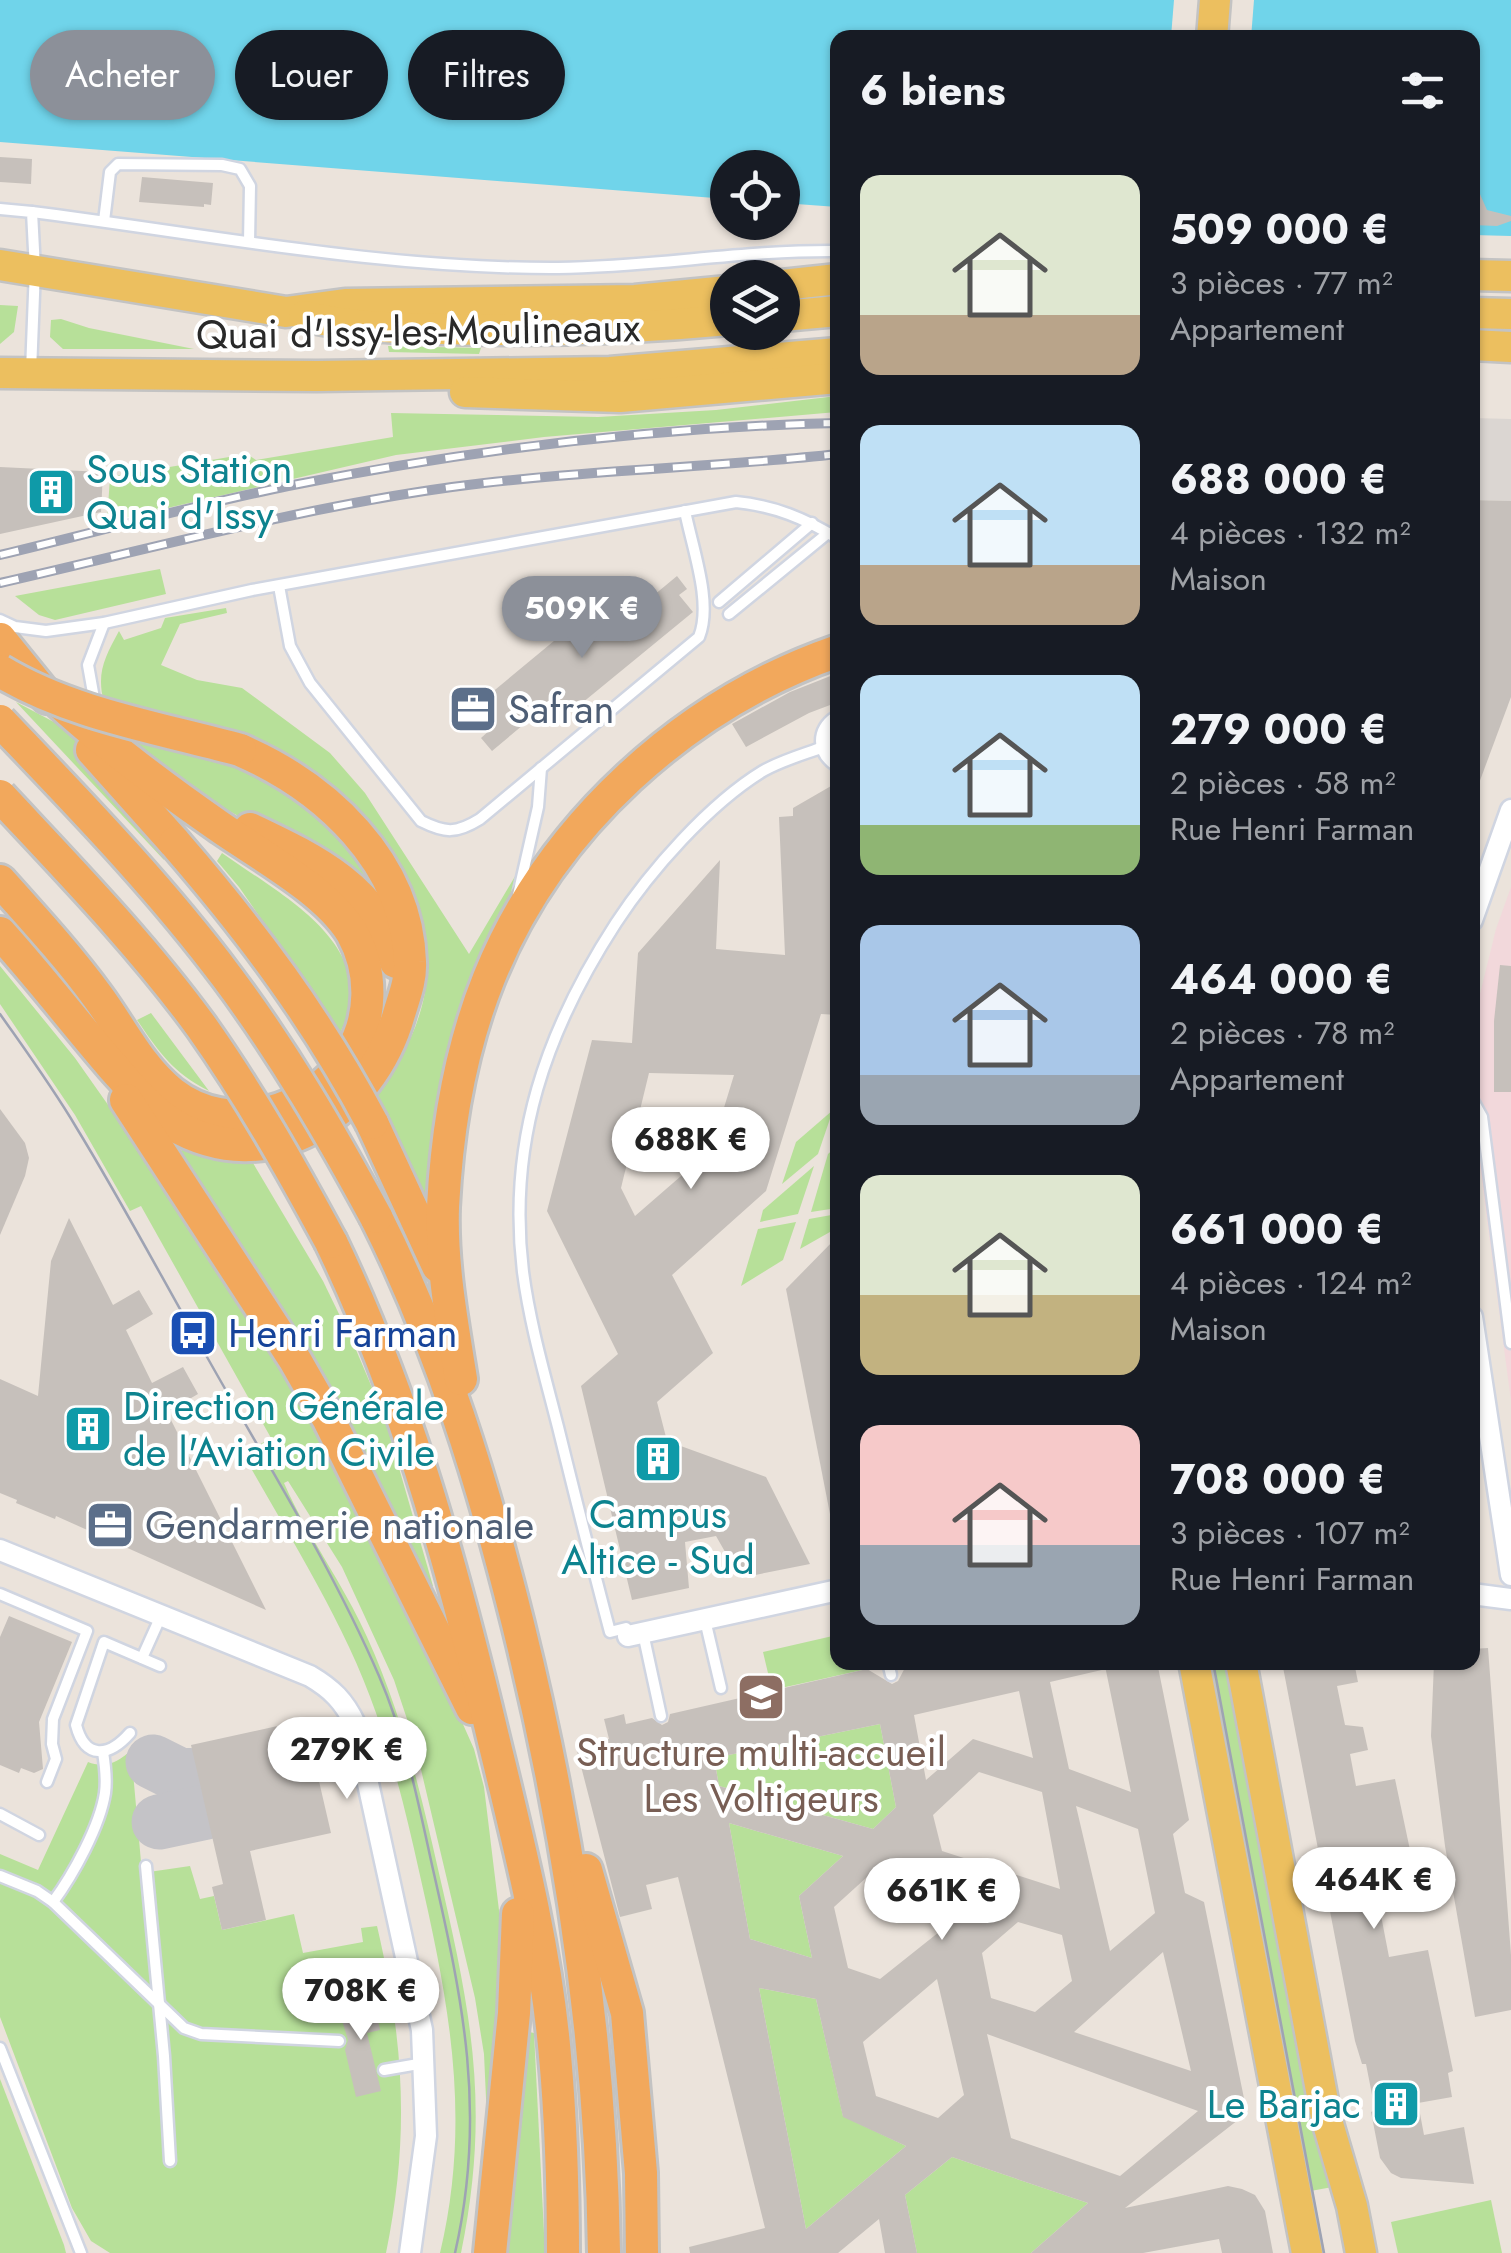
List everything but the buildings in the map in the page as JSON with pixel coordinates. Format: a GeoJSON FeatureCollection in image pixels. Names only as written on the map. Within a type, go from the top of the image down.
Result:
{"type":"FeatureCollection","features":[{"type":"Feature","properties":{"kind":"highway"},"geometry":{"type":"LineString","coordinates":[[0,638],[22,684],[106,715],[240,750],[280,768],[318,794],[363,840],[390,887],[405,930],[410,963],[393,1035],[353,1096],[308,1133],[280,1141],[227,1143],[172,1124],[138,1096],[0,933]]}},
{"type":"Feature","properties":{"kind":"highway"},"geometry":{"type":"LineString","coordinates":[[642,2253],[641,2173],[628,2013],[540,1712],[472,1450],[447,1288],[443,1210],[450,1125],[488,979],[539,885],[586,822],[682,733],[774,676],[830,654]]}},
{"type":"Feature","properties":{"kind":"highway"},"geometry":{"type":"LineString","coordinates":[[0,881],[98,996],[158,1081],[194,1107],[224,1117],[248,1118],[291,1105],[315,1091],[346,1062],[358,1042],[368,996],[367,978],[358,946],[330,904],[172,793],[13,671]]}},
{"type":"Feature","properties":{"kind":"highway"},"geometry":{"type":"LineString","coordinates":[[13,671],[247,926],[310,1015],[346,1074],[447,1288]]}},
{"type":"Feature","properties":{"kind":"highway"},"geometry":{"type":"LineString","coordinates":[[0,721],[134,862],[226,976],[310,1099],[376,1217],[423,1319],[472,1450]]}},
{"type":"Feature","properties":{"kind":"highway"},"geometry":{"type":"LineString","coordinates":[[172,793],[310,858],[351,888],[385,932],[404,996]]}},
{"type":"Feature","properties":{"kind":"highway"},"geometry":{"type":"LineString","coordinates":[[0,796],[123,929],[201,1026],[286,1160],[331,1242],[378,1344],[416,1450],[458,1592],[520,1859],[555,2054],[563,2253]]}},
{"type":"Feature","properties":{"kind":"highway"},"geometry":{"type":"LineString","coordinates":[[76,1024],[295,1360],[328,1418],[498,1761]]}},
{"type":"Feature","properties":{"kind":"highway"},"geometry":{"type":"LineString","coordinates":[[540,1712],[591,2009],[600,2115],[604,2253]]}},
{"type":"Feature","properties":{"kind":"highway"},"geometry":{"type":"LineString","coordinates":[[490,2253],[514,2013],[520,1859]]}},
{"type":"Feature","properties":{"kind":"main road"},"geometry":{"type":"LineString","coordinates":[[1213,30],[1215,0]]}},
{"type":"Feature","properties":{"kind":"main road","name":"Quai d'Issy-les-Moulineaux"},"geometry":{"type":"LineString","coordinates":[[0,265],[286,312],[345,304],[635,300],[710,292]]}},
{"type":"Feature","properties":{"kind":"main road"},"geometry":{"type":"LineString","coordinates":[[1480,274],[1511,276]]}},
{"type":"Feature","properties":{"kind":"main road"},"geometry":{"type":"LineString","coordinates":[[800,283],[830,280]]}},
{"type":"Feature","properties":{"kind":"main road"},"geometry":{"type":"LineString","coordinates":[[286,312],[345,326],[478,330],[632,329],[710,322]]}},
{"type":"Feature","properties":{"kind":"main road"},"geometry":{"type":"LineString","coordinates":[[800,314],[830,312]]}},
{"type":"Feature","properties":{"kind":"main road"},"geometry":{"type":"LineString","coordinates":[[1480,313],[1511,314]]}},
{"type":"Feature","properties":{"kind":"main road"},"geometry":{"type":"LineString","coordinates":[[1480,345],[1511,346]]}},
{"type":"Feature","properties":{"kind":"main road","name":"Quai d'Issy-les-Moulineaux"},"geometry":{"type":"LineString","coordinates":[[0,373],[318,376],[610,372],[830,354]]}},
{"type":"Feature","properties":{"kind":"main road"},"geometry":{"type":"LineString","coordinates":[[1480,366],[1511,366]]}},
{"type":"Feature","properties":{"kind":"main road"},"geometry":{"type":"LineString","coordinates":[[318,376],[480,394],[620,397],[830,379]]}},
{"type":"Feature","properties":{"kind":"main road"},"geometry":{"type":"LineString","coordinates":[[1196,1670],[1307,2253]]}},
{"type":"Feature","properties":{"kind":"main road"},"geometry":{"type":"LineString","coordinates":[[1243,1670],[1323,2099],[1361,2253]]}},
{"type":"Feature","properties":{"kind":"street"},"geometry":{"type":"LineString","coordinates":[[1480,897],[1511,810]]}},
{"type":"Feature","properties":{"kind":"street"},"geometry":{"type":"LineString","coordinates":[[1480,1370],[1511,1575]]}},
{"type":"Feature","properties":{"kind":"street"},"geometry":{"type":"LineString","coordinates":[[0,1550],[310,1676],[332,1689],[346,1707],[355,1724],[422,2030],[424,2170],[410,2253]]}},
{"type":"Feature","properties":{"kind":"street"},"geometry":{"type":"LineString","coordinates":[[633,1633],[830,1592]]}},
{"type":"Feature","properties":{"kind":"street"},"geometry":{"type":"LineString","coordinates":[[1480,1595],[1511,1599]]}},
{"type":"Feature","properties":{"kind":"lane"},"geometry":{"type":"LineString","coordinates":[[104,221],[110,172],[118,164],[222,164],[240,170],[250,186],[249,242]]}},
{"type":"Feature","properties":{"kind":"lane"},"geometry":{"type":"LineString","coordinates":[[0,209],[249,242],[459,264],[557,268],[641,265],[780,250],[830,252]]}},
{"type":"Feature","properties":{"kind":"lane"},"geometry":{"type":"LineString","coordinates":[[31,372],[35,269],[32,212]]}},
{"type":"Feature","properties":{"kind":"lane"},"geometry":{"type":"LineString","coordinates":[[0,620],[15,627],[46,631],[104,623],[279,586],[736,502],[768,506],[830,534]]}},
{"type":"Feature","properties":{"kind":"lane"},"geometry":{"type":"LineString","coordinates":[[279,586],[290,646],[310,682],[421,821],[442,832],[460,832],[698,637],[706,621],[684,511]]}},
{"type":"Feature","properties":{"kind":"lane"},"geometry":{"type":"LineString","coordinates":[[719,602],[812,523]]}},
{"type":"Feature","properties":{"kind":"lane"},"geometry":{"type":"LineString","coordinates":[[729,614],[830,538]]}},
{"type":"Feature","properties":{"kind":"lane"},"geometry":{"type":"LineString","coordinates":[[104,623],[88,666],[107,742]]}},
{"type":"Feature","properties":{"kind":"lane"},"geometry":{"type":"LineString","coordinates":[[661,1716],[633,1633],[610,1632],[528,1303],[520,1196],[528,1125],[547,1056],[580,978],[636,892],[714,810],[762,772],[830,755]]}},
{"type":"Feature","properties":{"kind":"lane"},"geometry":{"type":"LineString","coordinates":[[516,924],[519,886],[538,807],[541,768]]}},
{"type":"Feature","properties":{"kind":"lane"},"geometry":{"type":"LineString","coordinates":[[1480,1114],[1511,1343]]}},
{"type":"Feature","properties":{"kind":"lane"},"geometry":{"type":"LineString","coordinates":[[0,1594],[87,1631],[54,1719],[52,1744],[56,1760],[47,1782]]}},
{"type":"Feature","properties":{"kind":"lane"},"geometry":{"type":"LineString","coordinates":[[142,1658],[160,1618]]}},
{"type":"Feature","properties":{"kind":"lane"},"geometry":{"type":"LineString","coordinates":[[705,1620],[721,1688]]}},
{"type":"Feature","properties":{"kind":"lane"},"geometry":{"type":"LineString","coordinates":[[130,1733],[114,1749],[103,1752],[88,1748],[76,1726],[104,1642],[160,1666]]}},
{"type":"Feature","properties":{"kind":"lane"},"geometry":{"type":"LineString","coordinates":[[890,1670],[891,1676]]}},
{"type":"Feature","properties":{"kind":"lane"},"geometry":{"type":"LineString","coordinates":[[53,1902],[68,1882],[100,1814],[106,1779],[103,1752]]}},
{"type":"Feature","properties":{"kind":"lane"},"geometry":{"type":"LineString","coordinates":[[0,1814],[40,1835]]}},
{"type":"Feature","properties":{"kind":"lane"},"geometry":{"type":"LineString","coordinates":[[146,1866],[170,2160]]}},
{"type":"Feature","properties":{"kind":"lane"},"geometry":{"type":"LineString","coordinates":[[0,1876],[53,1902],[184,2028],[200,2034],[338,2041]]}},
{"type":"Feature","properties":{"kind":"lane"},"geometry":{"type":"LineString","coordinates":[[0,2048],[82,2253]]}},
{"type":"Feature","properties":{"kind":"lane"},"geometry":{"type":"LineString","coordinates":[[384,2070],[425,2063]]}},
{"type":"Feature","properties":{"kind":"shaded area"},"geometry":{"type":"Polygon","coordinates":[[[1480,418],[1511,419],[1511,501],[1480,500],[1480,418]]]}},
{"type":"Feature","properties":{"kind":"shaded area"},"geometry":{"type":"Polygon","coordinates":[[[1511,887],[1511,1401],[1480,1167],[1480,994],[1511,887]]]}},
{"type":"Feature","properties":{"kind":"green space"},"geometry":{"type":"Polygon","coordinates":[[[0,305],[18,306],[14,332],[0,344],[0,305]]]}},
{"type":"Feature","properties":{"kind":"green space"},"geometry":{"type":"Polygon","coordinates":[[[51,320],[194,349],[63,349],[50,337],[51,320]]]}},
{"type":"Feature","properties":{"kind":"green space"},"geometry":{"type":"Polygon","coordinates":[[[388,346],[481,348],[479,354],[389,352],[388,346]]]}},
{"type":"Feature","properties":{"kind":"green space"},"geometry":{"type":"Polygon","coordinates":[[[830,397],[830,413],[544,437],[396,455],[107,522],[110,477],[247,454],[256,460],[393,437],[391,413],[598,417],[716,410],[830,397]]]}},
{"type":"Feature","properties":{"kind":"green space"},"geometry":{"type":"Polygon","coordinates":[[[160,569],[166,594],[55,620],[39,615],[15,596],[160,569]]]}},
{"type":"Feature","properties":{"kind":"green space"},"geometry":{"type":"Polygon","coordinates":[[[226,608],[227,613],[180,624],[161,665],[197,680],[242,688],[330,753],[365,793],[469,954],[530,851],[533,863],[434,1186],[424,1194],[418,1191],[377,1096],[411,1036],[423,1003],[427,969],[415,902],[383,841],[337,789],[281,750],[217,725],[104,702],[103,665],[119,631],[124,640],[161,628],[165,618],[226,608]]]}},
{"type":"Feature","properties":{"kind":"green space"},"geometry":{"type":"Polygon","coordinates":[[[16,702],[71,731],[163,850],[164,860],[16,702]]]}},
{"type":"Feature","properties":{"kind":"green space"},"geometry":{"type":"Polygon","coordinates":[[[127,738],[192,747],[252,762],[332,816],[384,896],[191,790],[150,762],[127,738]]]}},
{"type":"Feature","properties":{"kind":"green space"},"geometry":{"type":"Polygon","coordinates":[[[222,853],[297,905],[338,949],[349,974],[350,1002],[340,1033],[217,861],[222,853]]]}},
{"type":"Feature","properties":{"kind":"green space"},"geometry":{"type":"Polygon","coordinates":[[[0,966],[75,1058],[118,1119],[259,1335],[325,1446],[474,1749],[484,1787],[502,1935],[503,2001],[487,2120],[484,2054],[475,1998],[414,1740],[394,1680],[342,1567],[288,1481],[284,1483],[379,1665],[408,1751],[431,1839],[460,1968],[473,2059],[475,2151],[461,2253],[440,2253],[454,2155],[453,2061],[447,2014],[406,1814],[372,1702],[324,1598],[243,1454],[271,1438],[141,1206],[130,1211],[75,1115],[0,1004],[0,966]]]}},
{"type":"Feature","properties":{"kind":"green space"},"geometry":{"type":"Polygon","coordinates":[[[151,1013],[209,1091],[176,1069],[152,1042],[137,1020],[151,1013]]]}},
{"type":"Feature","properties":{"kind":"green space"},"geometry":{"type":"Polygon","coordinates":[[[830,1113],[818,1154],[782,1184],[796,1142],[830,1113]]]}},
{"type":"Feature","properties":{"kind":"green space"},"geometry":{"type":"Polygon","coordinates":[[[183,1147],[250,1158],[323,1281],[384,1416],[433,1586],[427,1586],[179,1155],[183,1147]]]}},
{"type":"Feature","properties":{"kind":"green space"},"geometry":{"type":"Polygon","coordinates":[[[828,1154],[830,1209],[811,1212],[828,1154]]]}},
{"type":"Feature","properties":{"kind":"green space"},"geometry":{"type":"Polygon","coordinates":[[[814,1166],[798,1214],[760,1222],[763,1210],[814,1166]]]}},
{"type":"Feature","properties":{"kind":"green space"},"geometry":{"type":"Polygon","coordinates":[[[830,1215],[830,1232],[800,1249],[809,1219],[830,1215]]]}},
{"type":"Feature","properties":{"kind":"green space"},"geometry":{"type":"Polygon","coordinates":[[[796,1222],[783,1260],[741,1286],[758,1229],[796,1222]]]}},
{"type":"Feature","properties":{"kind":"green space"},"geometry":{"type":"Polygon","coordinates":[[[830,1637],[830,1670],[862,1670],[772,1690],[763,1652],[830,1637]]]}},
{"type":"Feature","properties":{"kind":"green space"},"geometry":{"type":"Polygon","coordinates":[[[1206,1670],[1231,1670],[1338,2186],[1305,2192],[1206,1670]]]}},
{"type":"Feature","properties":{"kind":"green space"},"geometry":{"type":"Polygon","coordinates":[[[880,1724],[896,1807],[873,1829],[719,1786],[714,1758],[880,1724]]]}},
{"type":"Feature","properties":{"kind":"green space"},"geometry":{"type":"Polygon","coordinates":[[[131,1750],[142,1873],[190,1866],[200,1899],[214,1896],[222,1930],[294,1914],[303,1953],[363,1942],[361,1928],[377,1926],[393,2009],[401,2089],[399,2168],[386,2253],[110,2253],[91,2241],[72,2208],[0,2017],[0,1854],[38,1870],[88,1762],[111,1763],[131,1750]]]}},
{"type":"Feature","properties":{"kind":"green space"},"geometry":{"type":"Polygon","coordinates":[[[729,1823],[843,1856],[799,1896],[812,1958],[750,1939],[729,1823]]]}},
{"type":"Feature","properties":{"kind":"green space"},"geometry":{"type":"Polygon","coordinates":[[[759,1988],[816,1999],[843,2116],[906,2146],[806,2229],[759,1988]]]}},
{"type":"Feature","properties":{"kind":"green space"},"geometry":{"type":"Polygon","coordinates":[[[525,2031],[534,2033],[545,2253],[502,2253],[525,2031]]]}},
{"type":"Feature","properties":{"kind":"green space"},"geometry":{"type":"Polygon","coordinates":[[[0,2079],[64,2245],[66,2253],[0,2253],[0,2079]]]}},
{"type":"Feature","properties":{"kind":"green space"},"geometry":{"type":"Polygon","coordinates":[[[952,2157],[1088,2203],[1031,2253],[917,2253],[905,2195],[952,2157]]]}},
{"type":"Feature","properties":{"kind":"green space"},"geometry":{"type":"Polygon","coordinates":[[[1491,2200],[1502,2253],[1398,2253],[1391,2222],[1491,2200]]]}},
{"type":"Feature","properties":{"kind":"water"},"geometry":{"type":"Polygon","coordinates":[[[0,0],[1511,0],[1511,236],[1480,235],[1480,30],[830,30],[830,206],[800,204],[800,150],[710,150],[710,198],[0,142],[0,0]]]}},
{"type":"Feature","properties":{"kind":"pier"},"geometry":{"type":"Polygon","coordinates":[[[1174,0],[1254,0],[1252,30],[1172,30],[1174,0]]]}},
{"type":"Feature","properties":{"kind":"taxiway"},"geometry":{"type":"LineString","coordinates":[[153,1762],[179,1775],[198,1776]]}},
{"type":"Feature","properties":{"kind":"taxiway"},"geometry":{"type":"LineString","coordinates":[[159,1822],[206,1812]]}},
{"type":"Feature","properties":{"kind":"tram line"},"geometry":{"type":"LineString","coordinates":[[0,1014],[58,1098],[126,1212],[319,1554],[388,1699],[410,1769],[443,1915],[467,2058],[469,2152],[455,2253]]}},
{"type":"Feature","properties":{"kind":"tram line"},"geometry":{"type":"LineString","coordinates":[[1215,1670],[1324,2253]]}},
{"type":"Feature","properties":{"kind":"railway"},"geometry":{"type":"LineString","coordinates":[[0,555],[252,494],[424,462],[630,435],[830,423]]}},
{"type":"Feature","properties":{"kind":"railway"},"geometry":{"type":"LineString","coordinates":[[0,583],[281,518],[452,487],[830,455]]}},
{"type":"Feature","properties":{"kind":"place","name":"Sous Station Quai d'Issy"},"geometry":{"type":"Point","coordinates":[51,492]}},
{"type":"Feature","properties":{"kind":"place","name":"Safran"},"geometry":{"type":"Point","coordinates":[473,709]}},
{"type":"Feature","properties":{"kind":"place","name":"Henri Farman"},"geometry":{"type":"Point","coordinates":[193,1333]}},
{"type":"Feature","properties":{"kind":"place","name":"Direction Générale de l'Aviation Civile"},"geometry":{"type":"Point","coordinates":[88,1429]}},
{"type":"Feature","properties":{"kind":"place","name":"Campus Altice - Sud"},"geometry":{"type":"Point","coordinates":[658,1459]}},
{"type":"Feature","properties":{"kind":"place","name":"Gendarmerie nationale"},"geometry":{"type":"Point","coordinates":[110,1525]}},
{"type":"Feature","properties":{"kind":"place","name":"Structure multi-accueil Les Voltigeurs"},"geometry":{"type":"Point","coordinates":[761,1697]}},
{"type":"Feature","properties":{"kind":"place","name":"Le Barjac"},"geometry":{"type":"Point","coordinates":[1396,2104]}}]}
